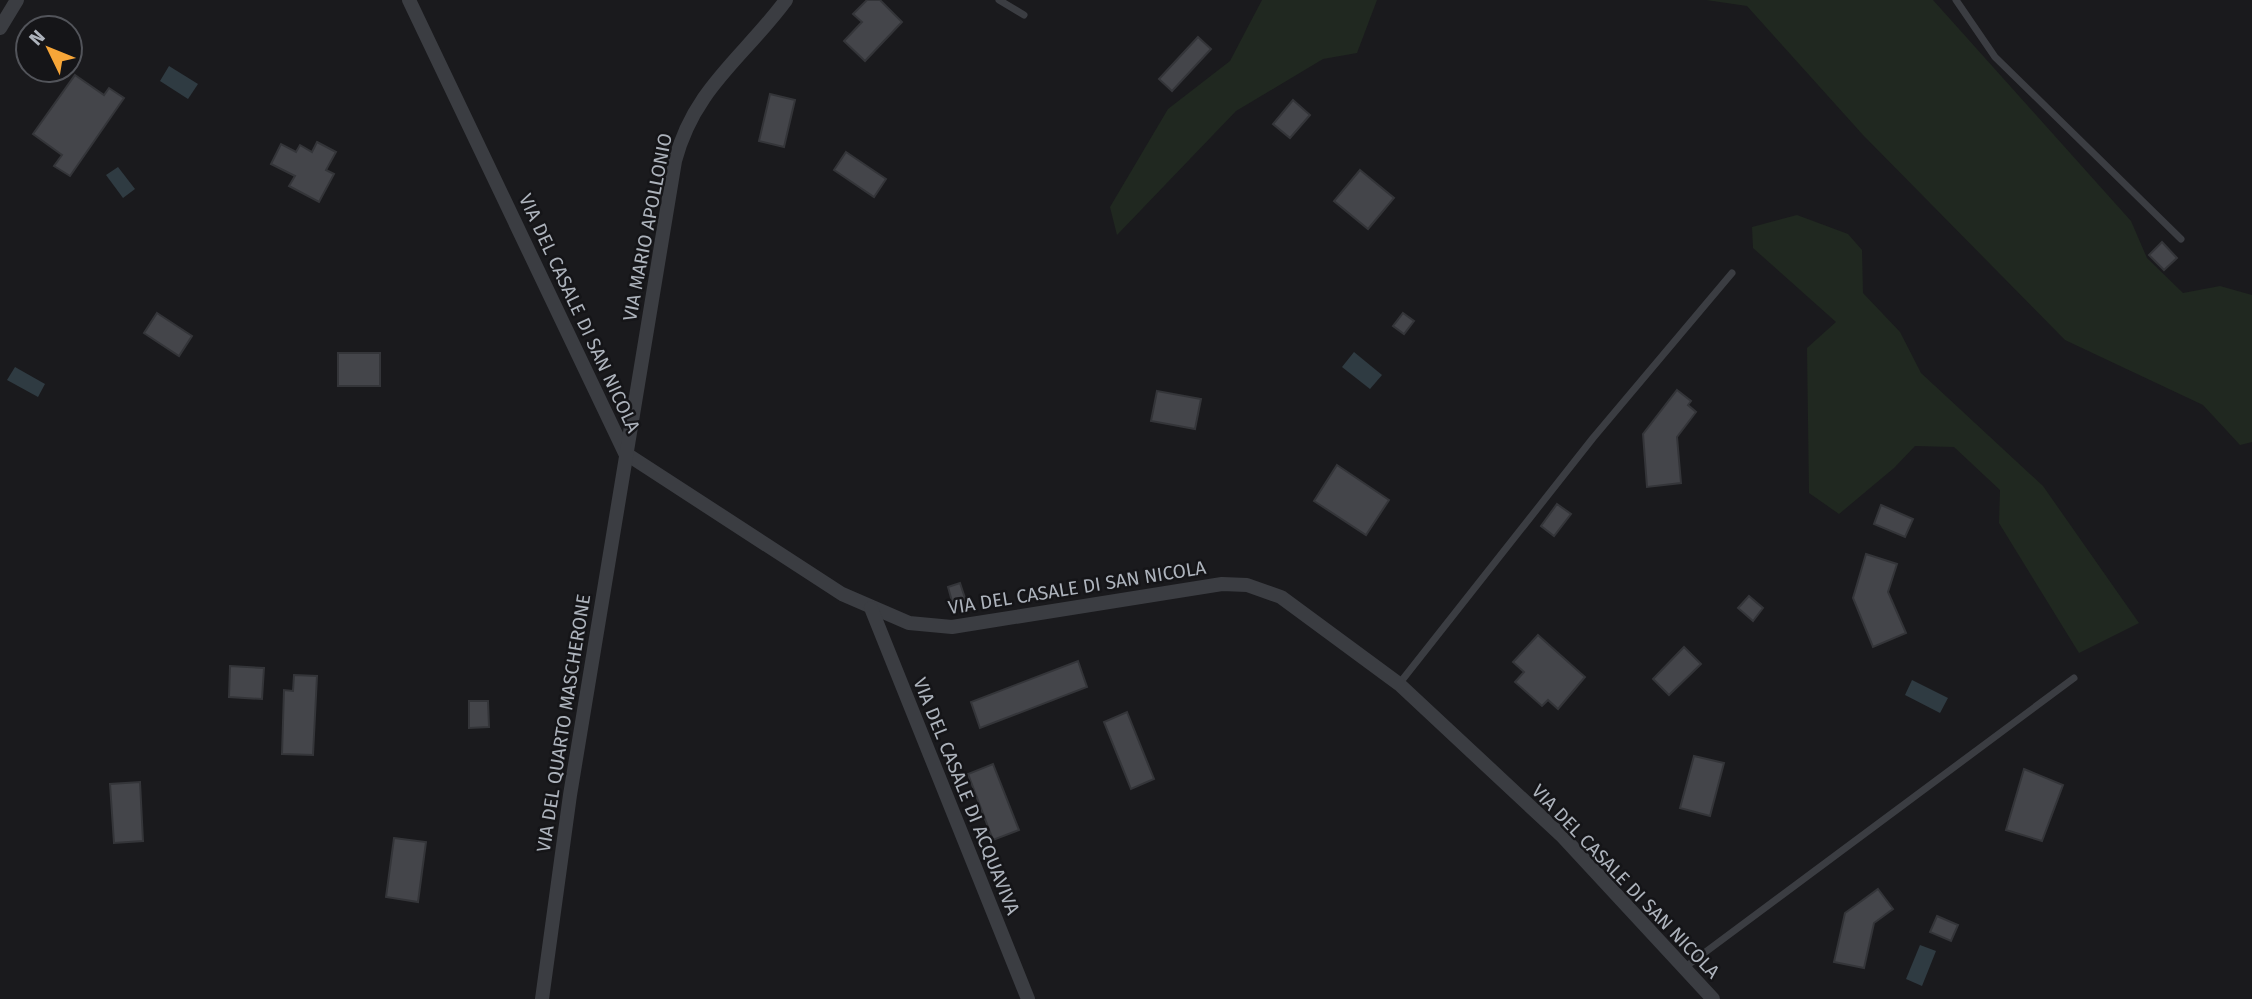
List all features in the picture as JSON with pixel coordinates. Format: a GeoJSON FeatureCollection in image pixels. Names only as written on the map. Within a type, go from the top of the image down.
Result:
{"type":"FeatureCollection","features":[{"type":"Feature","properties":{"kind":"street"},"geometry":{"type":"LineString","coordinates":[[0,27],[4,9],[17,0]]}},
{"type":"Feature","properties":{"kind":"street","name":"VIA DEL CASALE DI SAN NICOLA"},"geometry":{"type":"LineString","coordinates":[[409,0],[625,453],[830,586],[871,608],[909,623],[953,627],[1211,585],[1247,585],[1270,592],[1304,611],[1399,684],[1563,837],[1713,999]]}},
{"type":"Feature","properties":{"kind":"street","name":"VIA MARIO APOLLONIO"},"geometry":{"type":"LineString","coordinates":[[625,453],[680,144],[693,113],[711,83],[786,0]]}},
{"type":"Feature","properties":{"kind":"street","name":"VIA DEL QUARTO MASCHERONE"},"geometry":{"type":"LineString","coordinates":[[542,999],[570,795],[625,453]]}},
{"type":"Feature","properties":{"kind":"street","name":"VIA DEL CASALE DI ACQUAVIVA"},"geometry":{"type":"LineString","coordinates":[[871,608],[1028,999]]}},
{"type":"Feature","properties":{"kind":"lane"},"geometry":{"type":"LineString","coordinates":[[999,0],[1024,15]]}},
{"type":"Feature","properties":{"kind":"lane"},"geometry":{"type":"LineString","coordinates":[[1956,0],[1994,57],[2181,239]]}},
{"type":"Feature","properties":{"kind":"lane"},"geometry":{"type":"LineString","coordinates":[[1399,684],[1593,438],[1732,273]]}},
{"type":"Feature","properties":{"kind":"lane"},"geometry":{"type":"LineString","coordinates":[[1685,968],[2074,678]]}},
{"type":"Feature","properties":{"kind":"shaded area"},"geometry":{"type":"Polygon","coordinates":[[[1262,0],[1377,0],[1357,53],[1323,59],[1236,111],[1117,235],[1110,207],[1168,109],[1230,61],[1262,0]]]}},
{"type":"Feature","properties":{"kind":"shaded area"},"geometry":{"type":"Polygon","coordinates":[[[1706,0],[1933,0],[2131,221],[2147,258],[2183,293],[2220,286],[2252,295],[2252,442],[2240,445],[2203,405],[2065,340],[1863,135],[1747,6],[1706,0]]]}},
{"type":"Feature","properties":{"kind":"shaded area"},"geometry":{"type":"Polygon","coordinates":[[[169,66],[198,84],[188,99],[160,81],[169,66]]]}},
{"type":"Feature","properties":{"kind":"shaded area"},"geometry":{"type":"Polygon","coordinates":[[[118,167],[135,189],[123,198],[106,175],[118,167]]]}},
{"type":"Feature","properties":{"kind":"shaded area"},"geometry":{"type":"Polygon","coordinates":[[[1797,215],[1848,234],[1862,250],[1863,293],[1900,332],[1921,373],[2043,486],[2139,623],[2079,653],[1999,523],[2000,490],[1954,447],[1915,446],[1894,468],[1839,514],[1809,493],[1807,348],[1836,322],[1753,248],[1752,227],[1797,215]]]}},
{"type":"Feature","properties":{"kind":"shaded area"},"geometry":{"type":"Polygon","coordinates":[[[1354,352],[1382,375],[1370,389],[1342,367],[1354,352]]]}},
{"type":"Feature","properties":{"kind":"shaded area"},"geometry":{"type":"Polygon","coordinates":[[[15,367],[45,384],[38,397],[7,380],[15,367]]]}},
{"type":"Feature","properties":{"kind":"shaded area"},"geometry":{"type":"Polygon","coordinates":[[[1912,680],[1948,698],[1940,713],[1905,695],[1912,680]]]}},
{"type":"Feature","properties":{"kind":"shaded area"},"geometry":{"type":"Polygon","coordinates":[[[1920,945],[1936,951],[1922,986],[1906,979],[1920,945]]]}},
{"type":"Feature","properties":{"kind":"building"},"geometry":{"type":"Polygon","coordinates":[[[867,0],[880,0],[902,22],[865,61],[844,41],[862,22],[853,14],[867,0]]]}},
{"type":"Feature","properties":{"kind":"building"},"geometry":{"type":"Polygon","coordinates":[[[1198,37],[1211,49],[1172,91],[1159,79],[1198,37]]]}},
{"type":"Feature","properties":{"kind":"building"},"geometry":{"type":"Polygon","coordinates":[[[84,81],[104,95],[109,88],[124,98],[70,176],[54,166],[62,155],[33,134],[69,84],[84,84],[84,81]]]}},
{"type":"Feature","properties":{"kind":"building"},"geometry":{"type":"Polygon","coordinates":[[[770,94],[795,100],[784,147],[759,141],[770,94]]]}},
{"type":"Feature","properties":{"kind":"building"},"geometry":{"type":"Polygon","coordinates":[[[1293,100],[1310,115],[1290,138],[1273,124],[1293,100]]]}},
{"type":"Feature","properties":{"kind":"building"},"geometry":{"type":"Polygon","coordinates":[[[317,142],[336,152],[326,170],[334,174],[319,202],[289,186],[295,176],[271,164],[281,144],[296,152],[300,145],[312,152],[317,142]]]}},
{"type":"Feature","properties":{"kind":"building"},"geometry":{"type":"Polygon","coordinates":[[[846,152],[886,179],[874,197],[834,170],[846,152]]]}},
{"type":"Feature","properties":{"kind":"building"},"geometry":{"type":"Polygon","coordinates":[[[1360,170],[1394,198],[1368,229],[1334,201],[1360,170]]]}},
{"type":"Feature","properties":{"kind":"building"},"geometry":{"type":"Polygon","coordinates":[[[2162,242],[2177,258],[2164,270],[2149,255],[2162,242]]]}},
{"type":"Feature","properties":{"kind":"building"},"geometry":{"type":"Polygon","coordinates":[[[157,313],[192,336],[179,356],[144,333],[157,313]]]}},
{"type":"Feature","properties":{"kind":"building"},"geometry":{"type":"Polygon","coordinates":[[[1403,313],[1414,321],[1404,334],[1393,326],[1403,313]]]}},
{"type":"Feature","properties":{"kind":"building"},"geometry":{"type":"Polygon","coordinates":[[[338,353],[380,353],[380,386],[338,386],[338,353]]]}},
{"type":"Feature","properties":{"kind":"building"},"geometry":{"type":"Polygon","coordinates":[[[1677,390],[1691,401],[1688,405],[1696,412],[1677,437],[1681,483],[1647,487],[1643,434],[1677,390]]]}},
{"type":"Feature","properties":{"kind":"building"},"geometry":{"type":"Polygon","coordinates":[[[1157,391],[1201,399],[1195,429],[1151,421],[1157,391]]]}},
{"type":"Feature","properties":{"kind":"building"},"geometry":{"type":"Polygon","coordinates":[[[1337,465],[1389,500],[1366,535],[1314,501],[1337,465]]]}},
{"type":"Feature","properties":{"kind":"building"},"geometry":{"type":"Polygon","coordinates":[[[1557,504],[1571,514],[1554,536],[1541,526],[1557,504]]]}},
{"type":"Feature","properties":{"kind":"building"},"geometry":{"type":"Polygon","coordinates":[[[1881,505],[1913,519],[1905,537],[1874,524],[1881,505]]]}},
{"type":"Feature","properties":{"kind":"building"},"geometry":{"type":"Polygon","coordinates":[[[1866,554],[1897,564],[1888,592],[1906,633],[1873,647],[1853,598],[1866,554]]]}},
{"type":"Feature","properties":{"kind":"building"},"geometry":{"type":"Polygon","coordinates":[[[960,583],[966,601],[953,605],[948,587],[960,583]]]}},
{"type":"Feature","properties":{"kind":"building"},"geometry":{"type":"Polygon","coordinates":[[[1749,596],[1763,608],[1753,621],[1738,608],[1749,596]]]}},
{"type":"Feature","properties":{"kind":"building"},"geometry":{"type":"Polygon","coordinates":[[[1538,635],[1585,677],[1558,709],[1548,700],[1542,706],[1515,682],[1524,672],[1513,662],[1538,635]]]}},
{"type":"Feature","properties":{"kind":"building"},"geometry":{"type":"Polygon","coordinates":[[[1684,647],[1701,664],[1669,695],[1653,679],[1684,647]]]}},
{"type":"Feature","properties":{"kind":"building"},"geometry":{"type":"Polygon","coordinates":[[[1078,661],[1087,687],[980,728],[971,702],[1078,661]]]}},
{"type":"Feature","properties":{"kind":"building"},"geometry":{"type":"Polygon","coordinates":[[[230,666],[264,668],[262,699],[229,697],[230,666]]]}},
{"type":"Feature","properties":{"kind":"building"},"geometry":{"type":"Polygon","coordinates":[[[294,675],[317,676],[313,755],[282,754],[284,690],[293,691],[294,675]]]}},
{"type":"Feature","properties":{"kind":"building"},"geometry":{"type":"Polygon","coordinates":[[[469,701],[488,701],[489,727],[469,728],[469,701]]]}},
{"type":"Feature","properties":{"kind":"building"},"geometry":{"type":"Polygon","coordinates":[[[1127,712],[1154,779],[1131,789],[1104,722],[1127,712]]]}},
{"type":"Feature","properties":{"kind":"building"},"geometry":{"type":"Polygon","coordinates":[[[1694,756],[1724,763],[1710,816],[1680,808],[1694,756]]]}},
{"type":"Feature","properties":{"kind":"building"},"geometry":{"type":"Polygon","coordinates":[[[993,764],[1019,830],[993,840],[968,774],[993,764]]]}},
{"type":"Feature","properties":{"kind":"building"},"geometry":{"type":"Polygon","coordinates":[[[2024,769],[2063,785],[2042,841],[2006,830],[2024,769]]]}},
{"type":"Feature","properties":{"kind":"building"},"geometry":{"type":"Polygon","coordinates":[[[140,782],[143,841],[114,843],[110,784],[140,782]]]}},
{"type":"Feature","properties":{"kind":"building"},"geometry":{"type":"Polygon","coordinates":[[[394,838],[426,842],[418,902],[386,897],[394,838]]]}},
{"type":"Feature","properties":{"kind":"building"},"geometry":{"type":"Polygon","coordinates":[[[1878,889],[1893,909],[1874,923],[1864,968],[1834,962],[1845,913],[1878,889]]]}},
{"type":"Feature","properties":{"kind":"building"},"geometry":{"type":"Polygon","coordinates":[[[1937,916],[1958,925],[1951,941],[1930,932],[1937,916]]]}}]}
